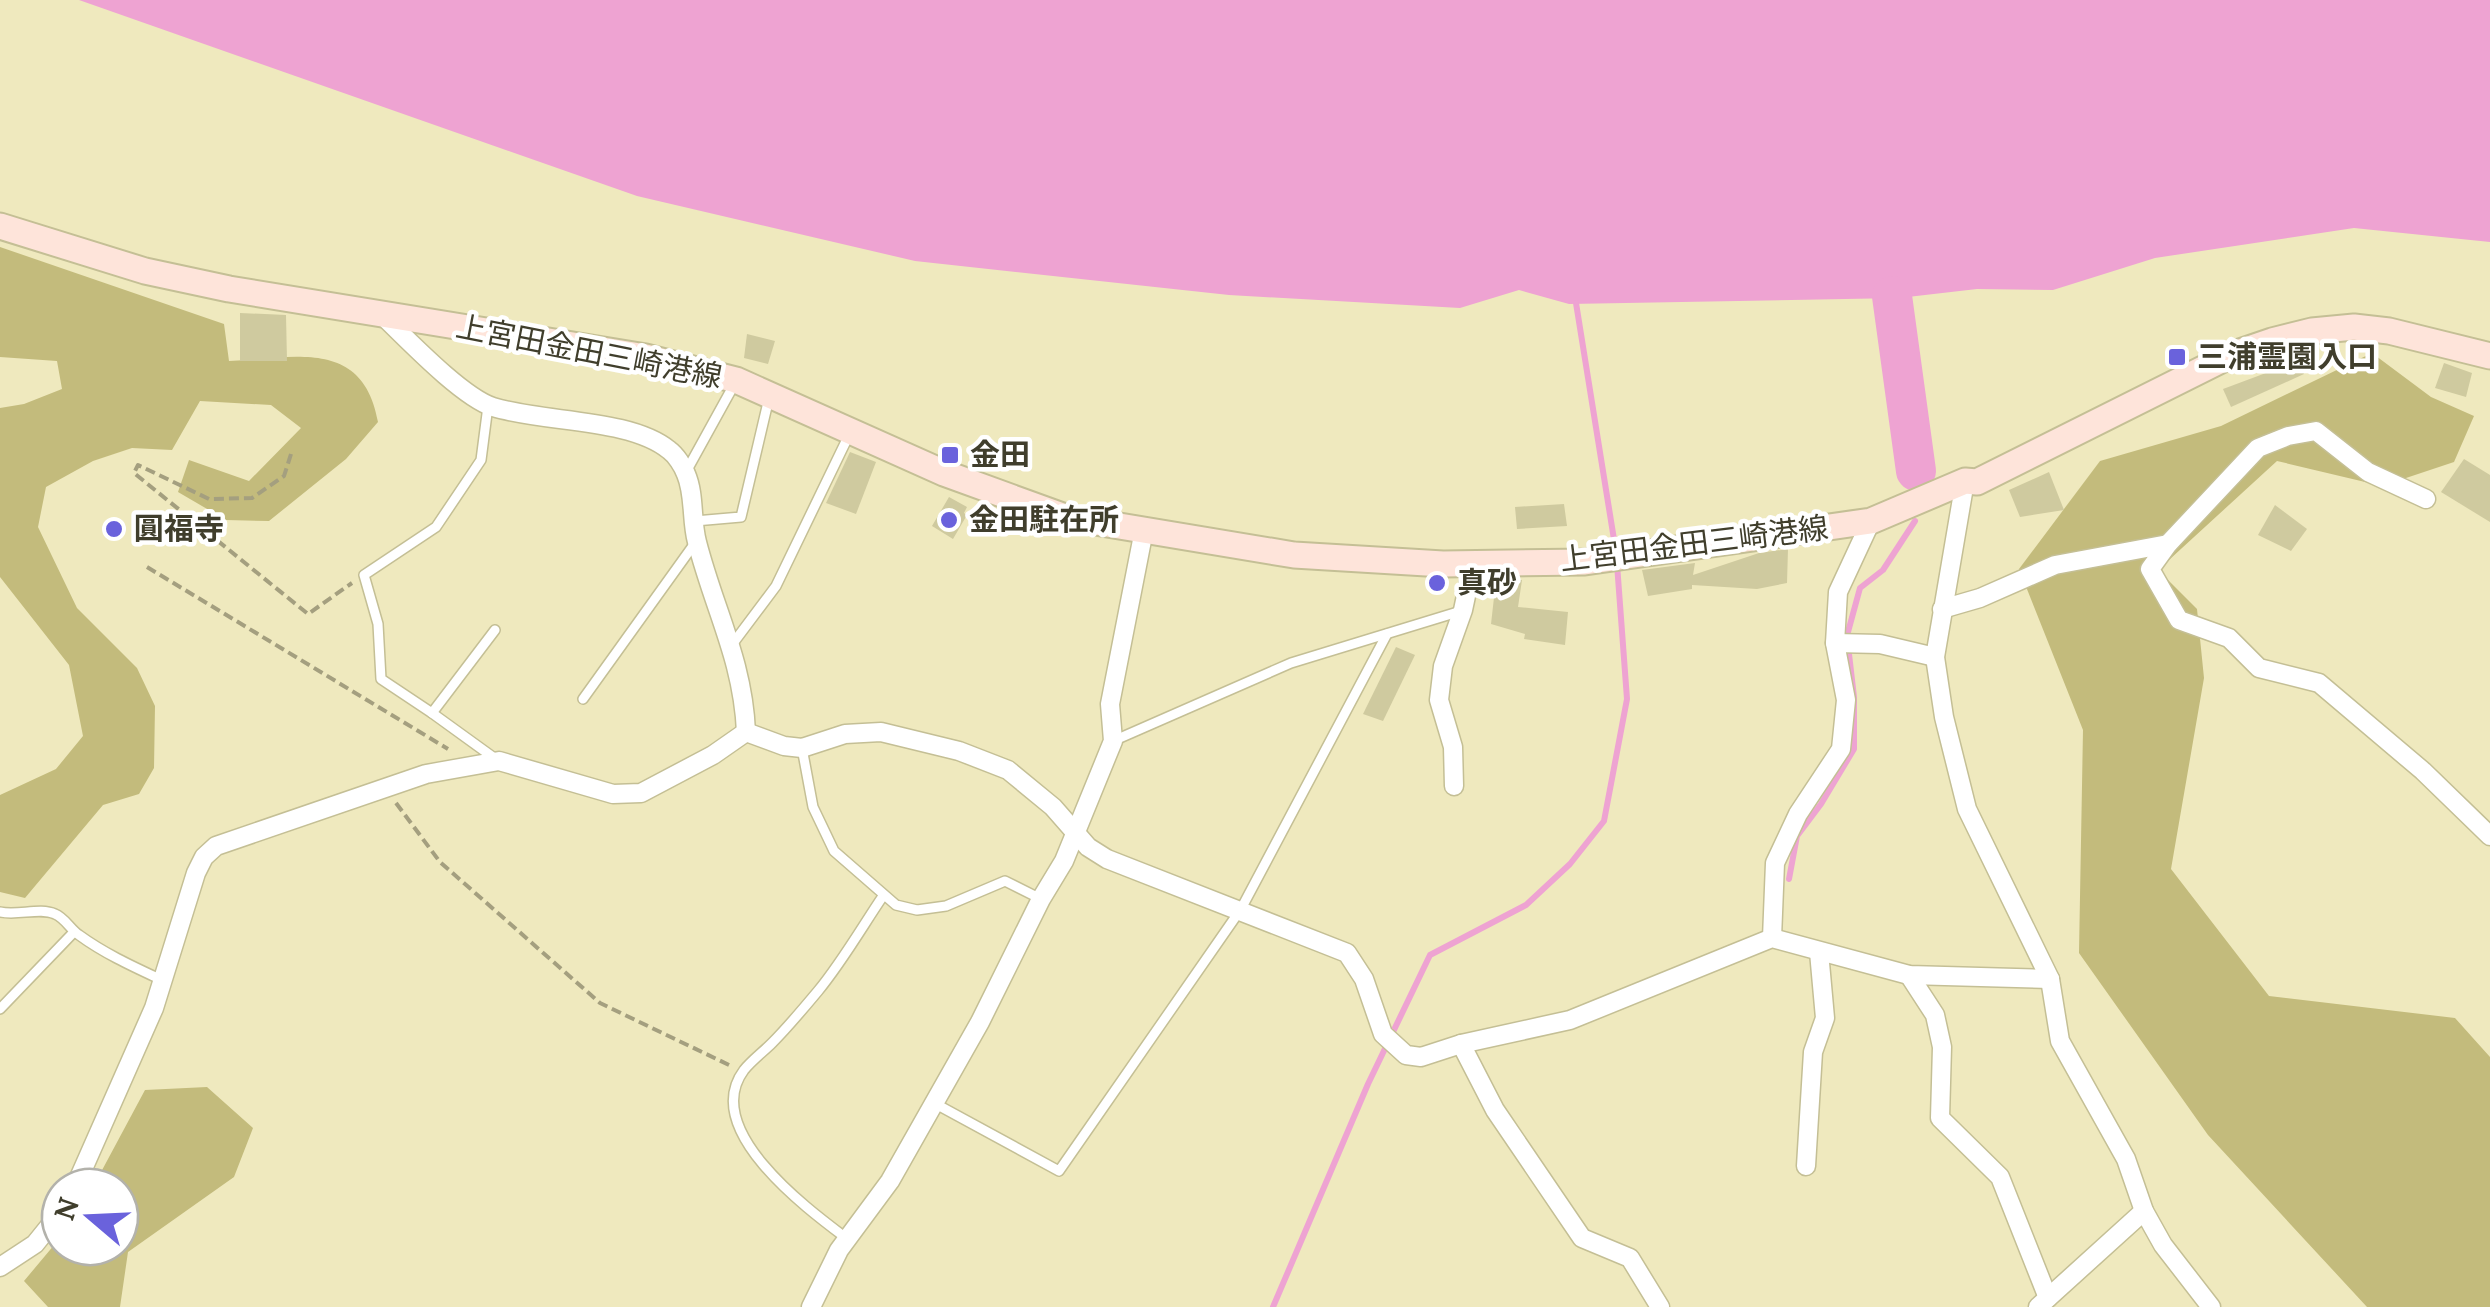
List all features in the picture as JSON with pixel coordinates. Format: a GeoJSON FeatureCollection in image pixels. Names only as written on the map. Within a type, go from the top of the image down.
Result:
{"type":"FeatureCollection","features":[{"type":"Feature","properties":{"kind":"main road","name":"上宮田金田三崎港線"},"geometry":{"type":"LineString","coordinates":[[0,226],[174,278],[646,357],[736,380],[1002,496],[1065,517],[1294,554],[1473,563],[1601,559],[1871,521],[1965,481],[1977,482],[2231,355],[2272,340],[2354,327],[2390,331],[2490,356]]}},
{"type":"Feature","properties":{"kind":"street"},"geometry":{"type":"LineString","coordinates":[[381,314],[488,406],[641,434],[672,452],[686,472],[696,541],[732,646],[744,693],[746,732]]}},
{"type":"Feature","properties":{"kind":"street"},"geometry":{"type":"LineString","coordinates":[[2426,498],[2368,472],[2316,431],[2288,436],[2258,448],[2168,544],[2150,570],[2179,620],[2229,638],[2259,668],[2319,683],[2423,771],[2490,836]]}},
{"type":"Feature","properties":{"kind":"street"},"geometry":{"type":"LineString","coordinates":[[1965,481],[1935,657],[1944,718],[1967,810],[2050,978],[2060,1042],[2126,1158],[2144,1211],[2163,1245],[2211,1307]]}},
{"type":"Feature","properties":{"kind":"street"},"geometry":{"type":"LineString","coordinates":[[1772,938],[1775,863],[1798,814],[1842,749],[1846,700],[1835,643],[1838,592],[1871,521]]}},
{"type":"Feature","properties":{"kind":"street"},"geometry":{"type":"LineString","coordinates":[[811,1307],[846,1238],[890,1181],[980,1022],[1064,861],[1113,741],[1110,704],[1144,530]]}},
{"type":"Feature","properties":{"kind":"street"},"geometry":{"type":"LineString","coordinates":[[1942,609],[1980,598],[2055,565],[2168,544]]}},
{"type":"Feature","properties":{"kind":"street"},"geometry":{"type":"LineString","coordinates":[[1454,786],[1452,748],[1439,700],[1443,666],[1463,610],[1473,563]]}},
{"type":"Feature","properties":{"kind":"street"},"geometry":{"type":"LineString","coordinates":[[1835,643],[1880,644],[1935,657]]}},
{"type":"Feature","properties":{"kind":"street"},"geometry":{"type":"LineString","coordinates":[[746,732],[784,746],[802,748],[845,734],[881,732],[959,751],[1008,770],[1031,787],[1088,847],[1106,859],[1347,953],[1364,979],[1384,1034],[1406,1056],[1421,1056],[1570,1020],[1772,938],[1909,975],[2050,978]]}},
{"type":"Feature","properties":{"kind":"street"},"geometry":{"type":"LineString","coordinates":[[84,1167],[164,982],[196,873],[216,846],[426,774],[500,761],[628,795],[655,787],[746,732]]}},
{"type":"Feature","properties":{"kind":"street"},"geometry":{"type":"LineString","coordinates":[[1806,1166],[1813,1052],[1824,1018],[1820,952]]}},
{"type":"Feature","properties":{"kind":"street"},"geometry":{"type":"LineString","coordinates":[[1909,975],[1935,1015],[1942,1047],[1940,1118],[2000,1177],[2043,1302],[2144,1211]]}},
{"type":"Feature","properties":{"kind":"street"},"geometry":{"type":"LineString","coordinates":[[1462,1044],[1495,1110],[1582,1238],[1630,1258],[1660,1307]]}},
{"type":"Feature","properties":{"kind":"street"},"geometry":{"type":"LineString","coordinates":[[0,1267],[40,1238]]}},
{"type":"Feature","properties":{"kind":"lane"},"geometry":{"type":"LineString","coordinates":[[686,472],[736,380]]}},
{"type":"Feature","properties":{"kind":"lane"},"geometry":{"type":"LineString","coordinates":[[692,521],[741,518],[769,393]]}},
{"type":"Feature","properties":{"kind":"lane"},"geometry":{"type":"LineString","coordinates":[[488,406],[480,460],[436,527],[364,575],[378,624],[382,680],[500,761]]}},
{"type":"Feature","properties":{"kind":"lane"},"geometry":{"type":"LineString","coordinates":[[732,646],[776,586],[851,430]]}},
{"type":"Feature","properties":{"kind":"lane"},"geometry":{"type":"LineString","coordinates":[[583,699],[696,541]]}},
{"type":"Feature","properties":{"kind":"lane"},"geometry":{"type":"LineString","coordinates":[[1113,741],[1291,663],[1463,610]]}},
{"type":"Feature","properties":{"kind":"lane"},"geometry":{"type":"LineString","coordinates":[[432,714],[495,630]]}},
{"type":"Feature","properties":{"kind":"lane"},"geometry":{"type":"LineString","coordinates":[[933,1103],[1058,1171],[1241,910],[1387,634]]}},
{"type":"Feature","properties":{"kind":"lane"},"geometry":{"type":"LineString","coordinates":[[802,748],[813,807],[834,851],[896,905],[918,910],[946,906],[1005,882],[1041,899]]}},
{"type":"Feature","properties":{"kind":"lane"},"geometry":{"type":"LineString","coordinates":[[846,1238],[798,1200],[748,1146],[737,1126],[735,1096],[742,1072],[820,988],[883,896]]}},
{"type":"Feature","properties":{"kind":"lane"},"geometry":{"type":"LineString","coordinates":[[0,912],[17,916],[52,912],[111,956],[164,982]]}},
{"type":"Feature","properties":{"kind":"lane"},"geometry":{"type":"LineString","coordinates":[[0,1009],[74,932]]}},
{"type":"Feature","properties":{"kind":"path"},"geometry":{"type":"LineString","coordinates":[[291,454],[284,476],[252,498],[208,499],[138,465],[134,473],[308,614],[364,575]]}},
{"type":"Feature","properties":{"kind":"path"},"geometry":{"type":"LineString","coordinates":[[147,566],[473,765]]}},
{"type":"Feature","properties":{"kind":"path"},"geometry":{"type":"LineString","coordinates":[[385,788],[440,862],[600,1003],[742,1072]]}},
{"type":"Feature","properties":{"kind":"shaded area"},"geometry":{"type":"Polygon","coordinates":[[[79,0],[2490,0],[2490,242],[2354,228],[2155,258],[2053,290],[1977,289],[1899,298],[1569,304],[1519,290],[1460,308],[1229,295],[915,261],[637,196],[79,0]]]}},
{"type":"Feature","properties":{"kind":"shaded area"},"geometry":{"type":"Polygon","coordinates":[[[0,247],[224,324],[229,361],[301,357],[342,365],[358,377],[370,395],[378,422],[346,459],[269,521],[226,520],[178,492],[189,460],[249,481],[301,428],[271,405],[200,401],[172,450],[132,448],[93,461],[46,487],[38,527],[77,608],[137,668],[155,706],[154,768],[139,794],[103,805],[25,898],[0,892],[0,795],[56,769],[83,736],[69,665],[0,577],[0,408],[24,404],[62,389],[57,361],[0,357],[0,247]]]}},
{"type":"Feature","properties":{"kind":"shaded area"},"geometry":{"type":"Polygon","coordinates":[[[2372,353],[2431,397],[2474,416],[2454,462],[2382,486],[2277,461],[2158,570],[2197,609],[2204,678],[2171,869],[2269,996],[2455,1018],[2490,1057],[2490,1307],[2367,1307],[2208,1135],[2079,953],[2083,730],[2019,569],[2100,461],[2221,426],[2372,353]]]}},
{"type":"Feature","properties":{"kind":"shaded area"},"geometry":{"type":"Polygon","coordinates":[[[207,1087],[253,1128],[234,1177],[140,1244],[140,1167],[104,1167],[145,1090],[207,1087]]]}},
{"type":"Feature","properties":{"kind":"shaded area"},"geometry":{"type":"Polygon","coordinates":[[[40,1262],[40,1267],[126,1267],[120,1307],[48,1307],[24,1281],[40,1262]]]}},
{"type":"Feature","properties":{"kind":"building"},"geometry":{"type":"Polygon","coordinates":[[[240,313],[286,315],[287,361],[240,361],[240,313]]]}},
{"type":"Feature","properties":{"kind":"building"},"geometry":{"type":"Polygon","coordinates":[[[747,334],[775,341],[768,364],[744,358],[747,334]]]}},
{"type":"Feature","properties":{"kind":"building"},"geometry":{"type":"Polygon","coordinates":[[[2298,361],[2304,374],[2231,407],[2223,389],[2298,361]]]}},
{"type":"Feature","properties":{"kind":"building"},"geometry":{"type":"Polygon","coordinates":[[[2444,363],[2472,373],[2466,397],[2435,388],[2444,363]]]}},
{"type":"Feature","properties":{"kind":"building"},"geometry":{"type":"Polygon","coordinates":[[[850,452],[876,462],[856,514],[826,503],[850,452]]]}},
{"type":"Feature","properties":{"kind":"building"},"geometry":{"type":"Polygon","coordinates":[[[2464,459],[2490,475],[2490,522],[2441,492],[2464,459]]]}},
{"type":"Feature","properties":{"kind":"building"},"geometry":{"type":"Polygon","coordinates":[[[2049,472],[2064,510],[2020,517],[2009,490],[2049,472]]]}},
{"type":"Feature","properties":{"kind":"building","name":"金田駐在所"},"geometry":{"type":"Polygon","coordinates":[[[949,497],[967,507],[967,515],[953,539],[932,526],[949,497]]]}},
{"type":"Feature","properties":{"kind":"building"},"geometry":{"type":"Polygon","coordinates":[[[1564,504],[1567,526],[1517,529],[1515,507],[1564,504]]]}},
{"type":"Feature","properties":{"kind":"building"},"geometry":{"type":"Polygon","coordinates":[[[2275,505],[2307,529],[2291,551],[2258,535],[2275,505]]]}},
{"type":"Feature","properties":{"kind":"building"},"geometry":{"type":"Polygon","coordinates":[[[1788,549],[1787,583],[1757,589],[1692,585],[1692,589],[1648,596],[1642,570],[1695,563],[1693,575],[1759,553],[1788,549]]]}},
{"type":"Feature","properties":{"kind":"building"},"geometry":{"type":"Polygon","coordinates":[[[1496,580],[1522,580],[1518,607],[1568,612],[1565,645],[1524,639],[1525,634],[1491,624],[1496,580]]]}},
{"type":"Feature","properties":{"kind":"building"},"geometry":{"type":"Polygon","coordinates":[[[1396,647],[1415,655],[1383,721],[1363,714],[1396,647]]]}},
{"type":"Feature","properties":{"kind":"waterway"},"geometry":{"type":"LineString","coordinates":[[1892,296],[1916,471]]}},
{"type":"Feature","properties":{"kind":"waterway"},"geometry":{"type":"LineString","coordinates":[[1576,303],[1616,552]]}},
{"type":"Feature","properties":{"kind":"waterway"},"geometry":{"type":"LineString","coordinates":[[1848,632],[1860,588],[1883,570],[1915,521]]}},
{"type":"Feature","properties":{"kind":"waterway"},"geometry":{"type":"LineString","coordinates":[[1273,1307],[1368,1084],[1430,955],[1526,905],[1570,864],[1604,821],[1627,699],[1617,564]]}},
{"type":"Feature","properties":{"kind":"waterway"},"geometry":{"type":"LineString","coordinates":[[1789,879],[1797,836],[1854,749],[1849,654]]}},
{"type":"Feature","properties":{"kind":"place","name":"三浦霊園入口"},"geometry":{"type":"Point","coordinates":[2177,357]}},
{"type":"Feature","properties":{"kind":"place","name":"金田"},"geometry":{"type":"Point","coordinates":[950,455]}},
{"type":"Feature","properties":{"kind":"place","name":"金田駐在所"},"geometry":{"type":"Point","coordinates":[949,520]}},
{"type":"Feature","properties":{"kind":"place","name":"圓福寺"},"geometry":{"type":"Point","coordinates":[114,529]}},
{"type":"Feature","properties":{"kind":"place","name":"真砂"},"geometry":{"type":"Point","coordinates":[1437,583]}}]}
